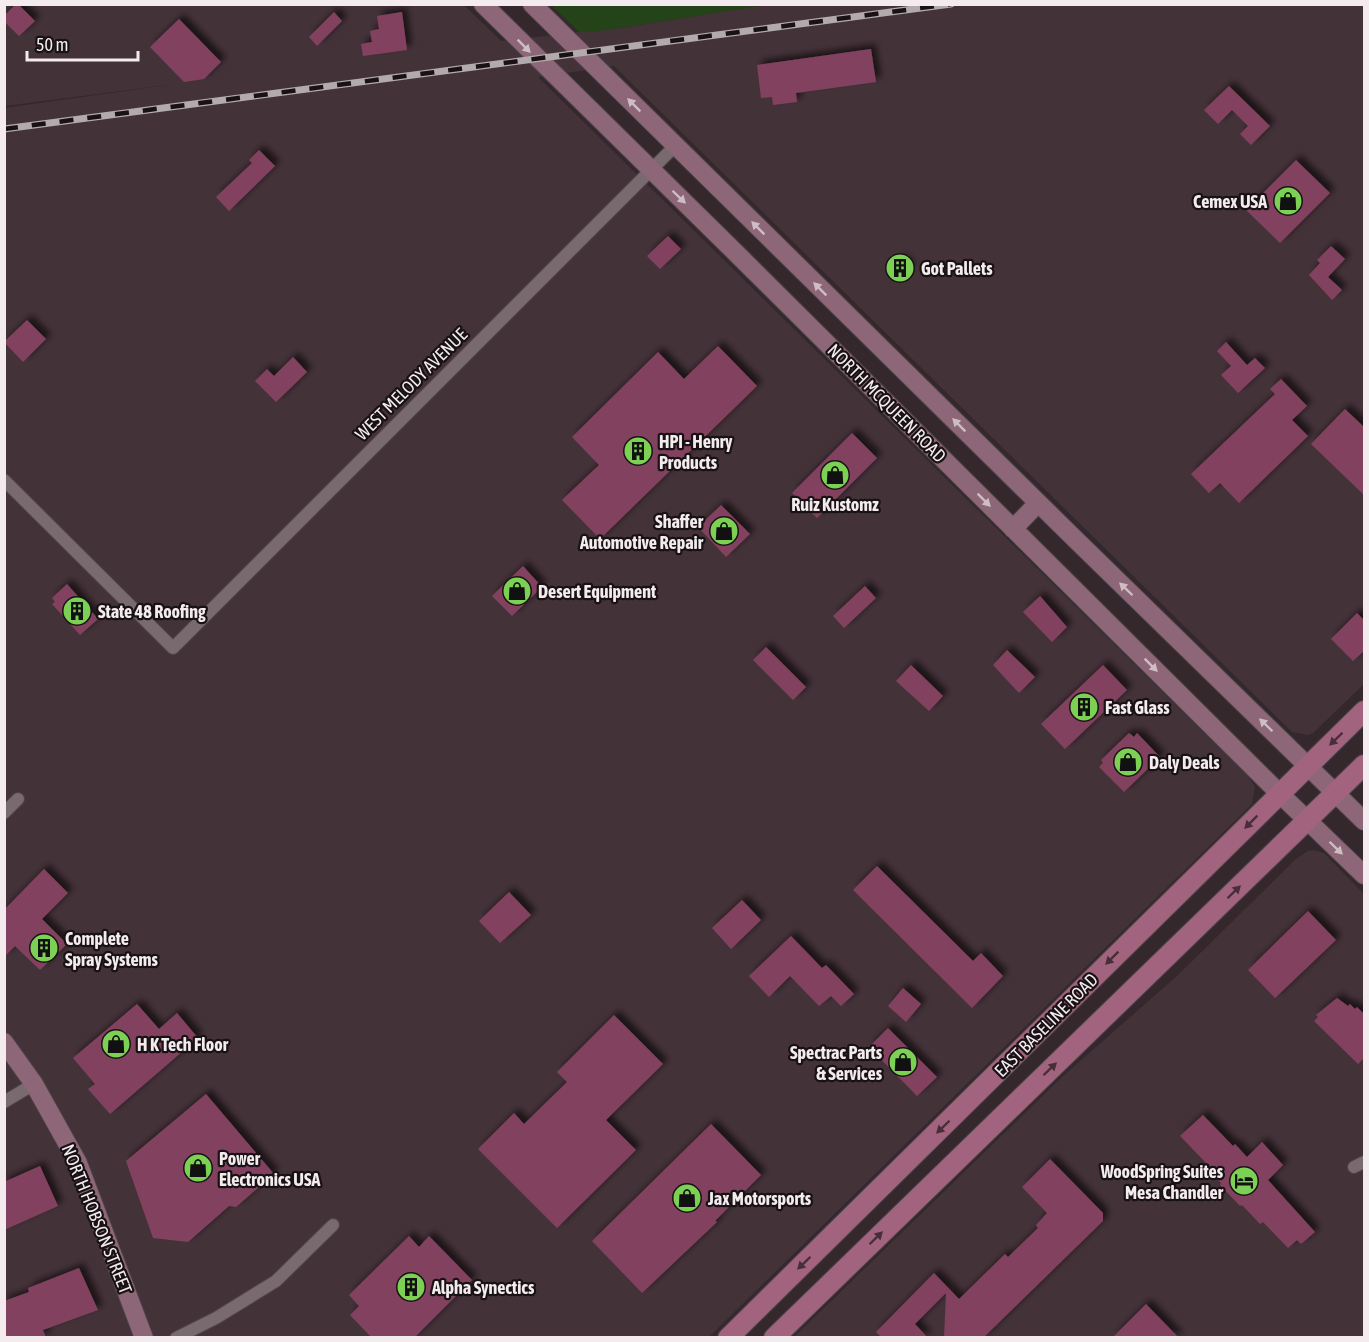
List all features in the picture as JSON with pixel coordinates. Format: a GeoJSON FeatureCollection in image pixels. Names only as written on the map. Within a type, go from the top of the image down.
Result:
{"type":"FeatureCollection","features":[{"type":"Feature","properties":{"kind":"main road","name":"NORTH MCQUEEN ROAD"},"geometry":{"type":"LineString","coordinates":[[483,4],[1284,798],[1365,875]]}},
{"type":"Feature","properties":{"kind":"main road","name":"NORTH MCQUEEN ROAD"},"geometry":{"type":"LineString","coordinates":[[532,4],[1038,503],[1365,821]]}},
{"type":"Feature","properties":{"kind":"main road"},"geometry":{"type":"LineString","coordinates":[[1013,529],[1038,503]]}},
{"type":"Feature","properties":{"kind":"main road","name":"EAST BASELINE ROAD"},"geometry":{"type":"LineString","coordinates":[[728,1338],[985,1086],[1284,798],[1315,772],[1365,711]]}},
{"type":"Feature","properties":{"kind":"main road","name":"EAST BASELINE ROAD"},"geometry":{"type":"LineString","coordinates":[[774,1338],[1365,765]]}},
{"type":"Feature","properties":{"kind":"main road","name":"NORTH HOBSON STREET"},"geometry":{"type":"LineString","coordinates":[[4,1042],[34,1084],[78,1163],[144,1338]]}},
{"type":"Feature","properties":{"kind":"main road"},"geometry":{"type":"LineString","coordinates":[[985,1086],[1007,1110]]}},
{"type":"Feature","properties":{"kind":"street","name":"WEST MELODY AVENUE"},"geometry":{"type":"LineString","coordinates":[[4,480],[173,648],[675,146]]}},
{"type":"Feature","properties":{"kind":"street"},"geometry":{"type":"LineString","coordinates":[[4,813],[18,799]]}},
{"type":"Feature","properties":{"kind":"street"},"geometry":{"type":"LineString","coordinates":[[4,1102],[34,1084]]}},
{"type":"Feature","properties":{"kind":"street"},"geometry":{"type":"LineString","coordinates":[[176,1338],[216,1318],[276,1281],[333,1225]]}},
{"type":"Feature","properties":{"kind":"shaded area"},"geometry":{"type":"Polygon","coordinates":[[[5,5],[464,5],[501,41],[594,32],[765,5],[1364,5],[1364,684],[1313,733],[1308,735],[1292,732],[614,66],[538,77],[1248,776],[1255,787],[1252,804],[709,1337],[5,1337],[4,108],[175,84],[5,106],[5,5]]]}},
{"type":"Feature","properties":{"kind":"shaded area"},"geometry":{"type":"Polygon","coordinates":[[[1313,850],[1324,853],[1364,894],[1364,1337],[793,1338],[1062,1077],[1178,975],[1296,859],[1313,850]]]}},
{"type":"Feature","properties":{"kind":"green space"},"geometry":{"type":"Polygon","coordinates":[[[551,5],[765,5],[594,32],[579,32],[551,5]]]}},
{"type":"Feature","properties":{"kind":"building"},"geometry":{"type":"Polygon","coordinates":[[[16,4],[35,21],[19,36],[4,21],[4,16],[16,4]]]}},
{"type":"Feature","properties":{"kind":"building"},"geometry":{"type":"Polygon","coordinates":[[[334,12],[342,21],[317,46],[309,37],[334,12]]]}},
{"type":"Feature","properties":{"kind":"building"},"geometry":{"type":"Polygon","coordinates":[[[402,12],[407,50],[363,56],[361,44],[372,42],[370,31],[379,29],[377,16],[402,12]]]}},
{"type":"Feature","properties":{"kind":"building"},"geometry":{"type":"Polygon","coordinates":[[[179,19],[221,62],[204,79],[184,82],[150,47],[179,19]]]}},
{"type":"Feature","properties":{"kind":"building"},"geometry":{"type":"Polygon","coordinates":[[[871,49],[876,82],[796,93],[797,102],[773,105],[772,97],[761,98],[757,65],[871,49]]]}},
{"type":"Feature","properties":{"kind":"building"},"geometry":{"type":"Polygon","coordinates":[[[1229,86],[1270,126],[1251,145],[1240,134],[1248,126],[1232,110],[1218,124],[1204,110],[1229,86]]]}},
{"type":"Feature","properties":{"kind":"building"},"geometry":{"type":"Polygon","coordinates":[[[259,150],[275,166],[229,211],[216,197],[252,163],[249,160],[259,150]]]}},
{"type":"Feature","properties":{"kind":"building","name":"Cemex USA"},"geometry":{"type":"Polygon","coordinates":[[[1296,160],[1330,193],[1280,243],[1246,210],[1296,160]]]}},
{"type":"Feature","properties":{"kind":"building"},"geometry":{"type":"Polygon","coordinates":[[[668,236],[681,249],[660,269],[647,256],[668,236]]]}},
{"type":"Feature","properties":{"kind":"building"},"geometry":{"type":"Polygon","coordinates":[[[1331,246],[1345,259],[1328,277],[1342,290],[1332,300],[1309,275],[1320,263],[1317,260],[1331,246]]]}},
{"type":"Feature","properties":{"kind":"building","name":"Got Pallets"},"geometry":{"type":"Polygon","coordinates":[[[901,258],[910,267],[895,282],[886,273],[901,258]]]}},
{"type":"Feature","properties":{"kind":"building"},"geometry":{"type":"Polygon","coordinates":[[[27,320],[46,339],[23,362],[4,342],[27,320]]]}},
{"type":"Feature","properties":{"kind":"building"},"geometry":{"type":"Polygon","coordinates":[[[1226,342],[1247,365],[1255,358],[1265,368],[1238,393],[1221,375],[1231,366],[1217,351],[1226,342]]]}},
{"type":"Feature","properties":{"kind":"building","name":"HPI - Henry Products"},"geometry":{"type":"Polygon","coordinates":[[[718,346],[757,386],[600,539],[562,500],[599,465],[572,437],[658,352],[684,379],[718,346]]]}},
{"type":"Feature","properties":{"kind":"building"},"geometry":{"type":"Polygon","coordinates":[[[293,357],[307,372],[276,402],[255,381],[267,369],[274,376],[293,357]]]}},
{"type":"Feature","properties":{"kind":"building"},"geometry":{"type":"Polygon","coordinates":[[[1281,379],[1307,406],[1292,420],[1308,436],[1239,503],[1220,483],[1209,493],[1191,474],[1275,394],[1270,389],[1281,379]]]}},
{"type":"Feature","properties":{"kind":"building"},"geometry":{"type":"Polygon","coordinates":[[[1345,409],[1365,428],[1365,496],[1311,444],[1345,409]]]}},
{"type":"Feature","properties":{"kind":"building","name":"Ruiz Kustomz"},"geometry":{"type":"Polygon","coordinates":[[[852,433],[877,458],[817,518],[792,493],[852,433]]]}},
{"type":"Feature","properties":{"kind":"building","name":"Shaffer Automotive Repair"},"geometry":{"type":"Polygon","coordinates":[[[721,505],[750,534],[726,557],[698,527],[721,505]]]}},
{"type":"Feature","properties":{"kind":"building","name":"Desert Equipment"},"geometry":{"type":"Polygon","coordinates":[[[523,566],[542,587],[512,616],[492,596],[523,566]]]}},
{"type":"Feature","properties":{"kind":"building","name":"State 48 Roofing"},"geometry":{"type":"Polygon","coordinates":[[[67,584],[98,619],[80,635],[52,604],[55,602],[52,598],[67,584]]]}},
{"type":"Feature","properties":{"kind":"building"},"geometry":{"type":"Polygon","coordinates":[[[865,586],[876,598],[844,628],[833,616],[865,586]]]}},
{"type":"Feature","properties":{"kind":"building"},"geometry":{"type":"Polygon","coordinates":[[[1040,596],[1067,627],[1052,642],[1023,612],[1040,596]]]}},
{"type":"Feature","properties":{"kind":"building"},"geometry":{"type":"Polygon","coordinates":[[[1357,613],[1365,621],[1365,650],[1353,661],[1331,639],[1357,613]]]}},
{"type":"Feature","properties":{"kind":"building"},"geometry":{"type":"Polygon","coordinates":[[[766,647],[806,687],[793,700],[753,660],[766,647]]]}},
{"type":"Feature","properties":{"kind":"building"},"geometry":{"type":"Polygon","coordinates":[[[1007,650],[1035,677],[1019,693],[993,665],[1007,650]]]}},
{"type":"Feature","properties":{"kind":"building"},"geometry":{"type":"Polygon","coordinates":[[[911,665],[943,696],[929,711],[896,681],[911,665]]]}},
{"type":"Feature","properties":{"kind":"building","name":"Fast Glass"},"geometry":{"type":"Polygon","coordinates":[[[1103,665],[1127,690],[1065,749],[1041,724],[1103,665]]]}},
{"type":"Feature","properties":{"kind":"building","name":"Daly Deals"},"geometry":{"type":"Polygon","coordinates":[[[1129,733],[1134,737],[1137,733],[1160,757],[1124,792],[1099,767],[1103,763],[1101,760],[1129,733]]]}},
{"type":"Feature","properties":{"kind":"building"},"geometry":{"type":"Polygon","coordinates":[[[877,866],[973,961],[981,953],[1003,976],[972,1008],[853,890],[877,866]]]}},
{"type":"Feature","properties":{"kind":"building"},"geometry":{"type":"Polygon","coordinates":[[[44,869],[68,893],[42,919],[67,944],[40,970],[15,946],[4,957],[4,910],[44,869]]]}},
{"type":"Feature","properties":{"kind":"building"},"geometry":{"type":"Polygon","coordinates":[[[509,892],[531,915],[500,943],[479,921],[509,892]]]}},
{"type":"Feature","properties":{"kind":"building"},"geometry":{"type":"Polygon","coordinates":[[[742,900],[761,920],[731,949],[712,928],[742,900]]]}},
{"type":"Feature","properties":{"kind":"building"},"geometry":{"type":"Polygon","coordinates":[[[1308,911],[1336,940],[1275,998],[1248,970],[1308,911]]]}},
{"type":"Feature","properties":{"kind":"building"},"geometry":{"type":"Polygon","coordinates":[[[791,936],[822,968],[826,965],[854,994],[841,1006],[831,996],[819,1006],[790,976],[769,997],[749,976],[791,936]]]}},
{"type":"Feature","properties":{"kind":"building"},"geometry":{"type":"Polygon","coordinates":[[[903,988],[921,1004],[906,1022],[888,1006],[903,988]]]}},
{"type":"Feature","properties":{"kind":"building"},"geometry":{"type":"Polygon","coordinates":[[[1337,998],[1348,1006],[1350,1004],[1355,1009],[1357,1007],[1365,1015],[1365,1057],[1358,1064],[1314,1021],[1318,1017],[1316,1015],[1337,998]]]}},
{"type":"Feature","properties":{"kind":"building"},"geometry":{"type":"Polygon","coordinates":[[[137,1004],[159,1029],[177,1013],[198,1038],[110,1114],[88,1089],[95,1084],[73,1058],[137,1004]]]}},
{"type":"Feature","properties":{"kind":"building"},"geometry":{"type":"Polygon","coordinates":[[[614,1015],[663,1064],[606,1120],[636,1150],[557,1228],[478,1149],[514,1113],[524,1124],[567,1082],[557,1072],[614,1015]]]}},
{"type":"Feature","properties":{"kind":"building","name":"Spectrac Parts & Services"},"geometry":{"type":"Polygon","coordinates":[[[888,1028],[937,1077],[917,1096],[869,1047],[888,1028]]]}},
{"type":"Feature","properties":{"kind":"building","name":"Power Electronics USA"},"geometry":{"type":"Polygon","coordinates":[[[206,1094],[274,1174],[236,1207],[229,1206],[188,1242],[153,1238],[126,1161],[206,1094]]]}},
{"type":"Feature","properties":{"kind":"building","name":"WoodSpring Suites Mesa Chandler"},"geometry":{"type":"Polygon","coordinates":[[[1203,1115],[1247,1157],[1262,1142],[1283,1165],[1268,1180],[1315,1232],[1301,1244],[1297,1240],[1288,1248],[1263,1222],[1260,1224],[1220,1185],[1221,1183],[1209,1171],[1211,1168],[1180,1136],[1203,1115]]]}},
{"type":"Feature","properties":{"kind":"building","name":"Jax Motorsports"},"geometry":{"type":"Polygon","coordinates":[[[711,1124],[761,1175],[715,1221],[717,1222],[642,1293],[592,1241],[711,1124]]]}},
{"type":"Feature","properties":{"kind":"building"},"geometry":{"type":"Polygon","coordinates":[[[1050,1159],[1103,1213],[1103,1221],[983,1338],[944,1338],[946,1293],[915,1324],[928,1338],[882,1338],[876,1332],[934,1273],[959,1299],[1005,1254],[1008,1257],[1038,1228],[1036,1225],[1047,1213],[1022,1187],[1050,1159]]]}},
{"type":"Feature","properties":{"kind":"building"},"geometry":{"type":"Polygon","coordinates":[[[40,1166],[58,1206],[4,1230],[4,1182],[40,1166]]]}},
{"type":"Feature","properties":{"kind":"building","name":"Alpha Synectics"},"geometry":{"type":"Polygon","coordinates":[[[409,1236],[419,1247],[429,1236],[472,1280],[414,1338],[372,1338],[350,1315],[359,1306],[349,1295],[409,1236]]]}},
{"type":"Feature","properties":{"kind":"building"},"geometry":{"type":"Polygon","coordinates":[[[79,1268],[98,1310],[43,1330],[46,1338],[4,1338],[4,1301],[29,1292],[28,1288],[79,1268]]]}},
{"type":"Feature","properties":{"kind":"building"},"geometry":{"type":"Polygon","coordinates":[[[1146,1304],[1179,1338],[1112,1338],[1146,1304]]]}},
{"type":"Feature","properties":{"kind":"railway"},"geometry":{"type":"LineString","coordinates":[[4,129],[951,4]]}},
{"type":"Feature","properties":{"kind":"place","name":"Cemex USA"},"geometry":{"type":"Point","coordinates":[1288,201]}},
{"type":"Feature","properties":{"kind":"place","name":"Got Pallets"},"geometry":{"type":"Point","coordinates":[900,268]}},
{"type":"Feature","properties":{"kind":"place","name":"HPI - Henry Products"},"geometry":{"type":"Point","coordinates":[638,451]}},
{"type":"Feature","properties":{"kind":"place","name":"Ruiz Kustomz"},"geometry":{"type":"Point","coordinates":[835,475]}},
{"type":"Feature","properties":{"kind":"place","name":"Shaffer Automotive Repair"},"geometry":{"type":"Point","coordinates":[724,531]}},
{"type":"Feature","properties":{"kind":"place","name":"Desert Equipment"},"geometry":{"type":"Point","coordinates":[517,591]}},
{"type":"Feature","properties":{"kind":"place","name":"State 48 Roofing"},"geometry":{"type":"Point","coordinates":[77,611]}},
{"type":"Feature","properties":{"kind":"place","name":"Fast Glass"},"geometry":{"type":"Point","coordinates":[1084,707]}},
{"type":"Feature","properties":{"kind":"place","name":"Daly Deals"},"geometry":{"type":"Point","coordinates":[1128,762]}},
{"type":"Feature","properties":{"kind":"place","name":"Complete Spray Systems"},"geometry":{"type":"Point","coordinates":[44,948]}},
{"type":"Feature","properties":{"kind":"place","name":"H K Tech Floor"},"geometry":{"type":"Point","coordinates":[116,1044]}},
{"type":"Feature","properties":{"kind":"place","name":"Spectrac Parts & Services"},"geometry":{"type":"Point","coordinates":[903,1062]}},
{"type":"Feature","properties":{"kind":"place","name":"Power Electronics USA"},"geometry":{"type":"Point","coordinates":[198,1168]}},
{"type":"Feature","properties":{"kind":"place","name":"WoodSpring Suites Mesa Chandler"},"geometry":{"type":"Point","coordinates":[1244,1181]}},
{"type":"Feature","properties":{"kind":"place","name":"Jax Motorsports"},"geometry":{"type":"Point","coordinates":[687,1198]}},
{"type":"Feature","properties":{"kind":"place","name":"Alpha Synectics"},"geometry":{"type":"Point","coordinates":[411,1287]}}]}
